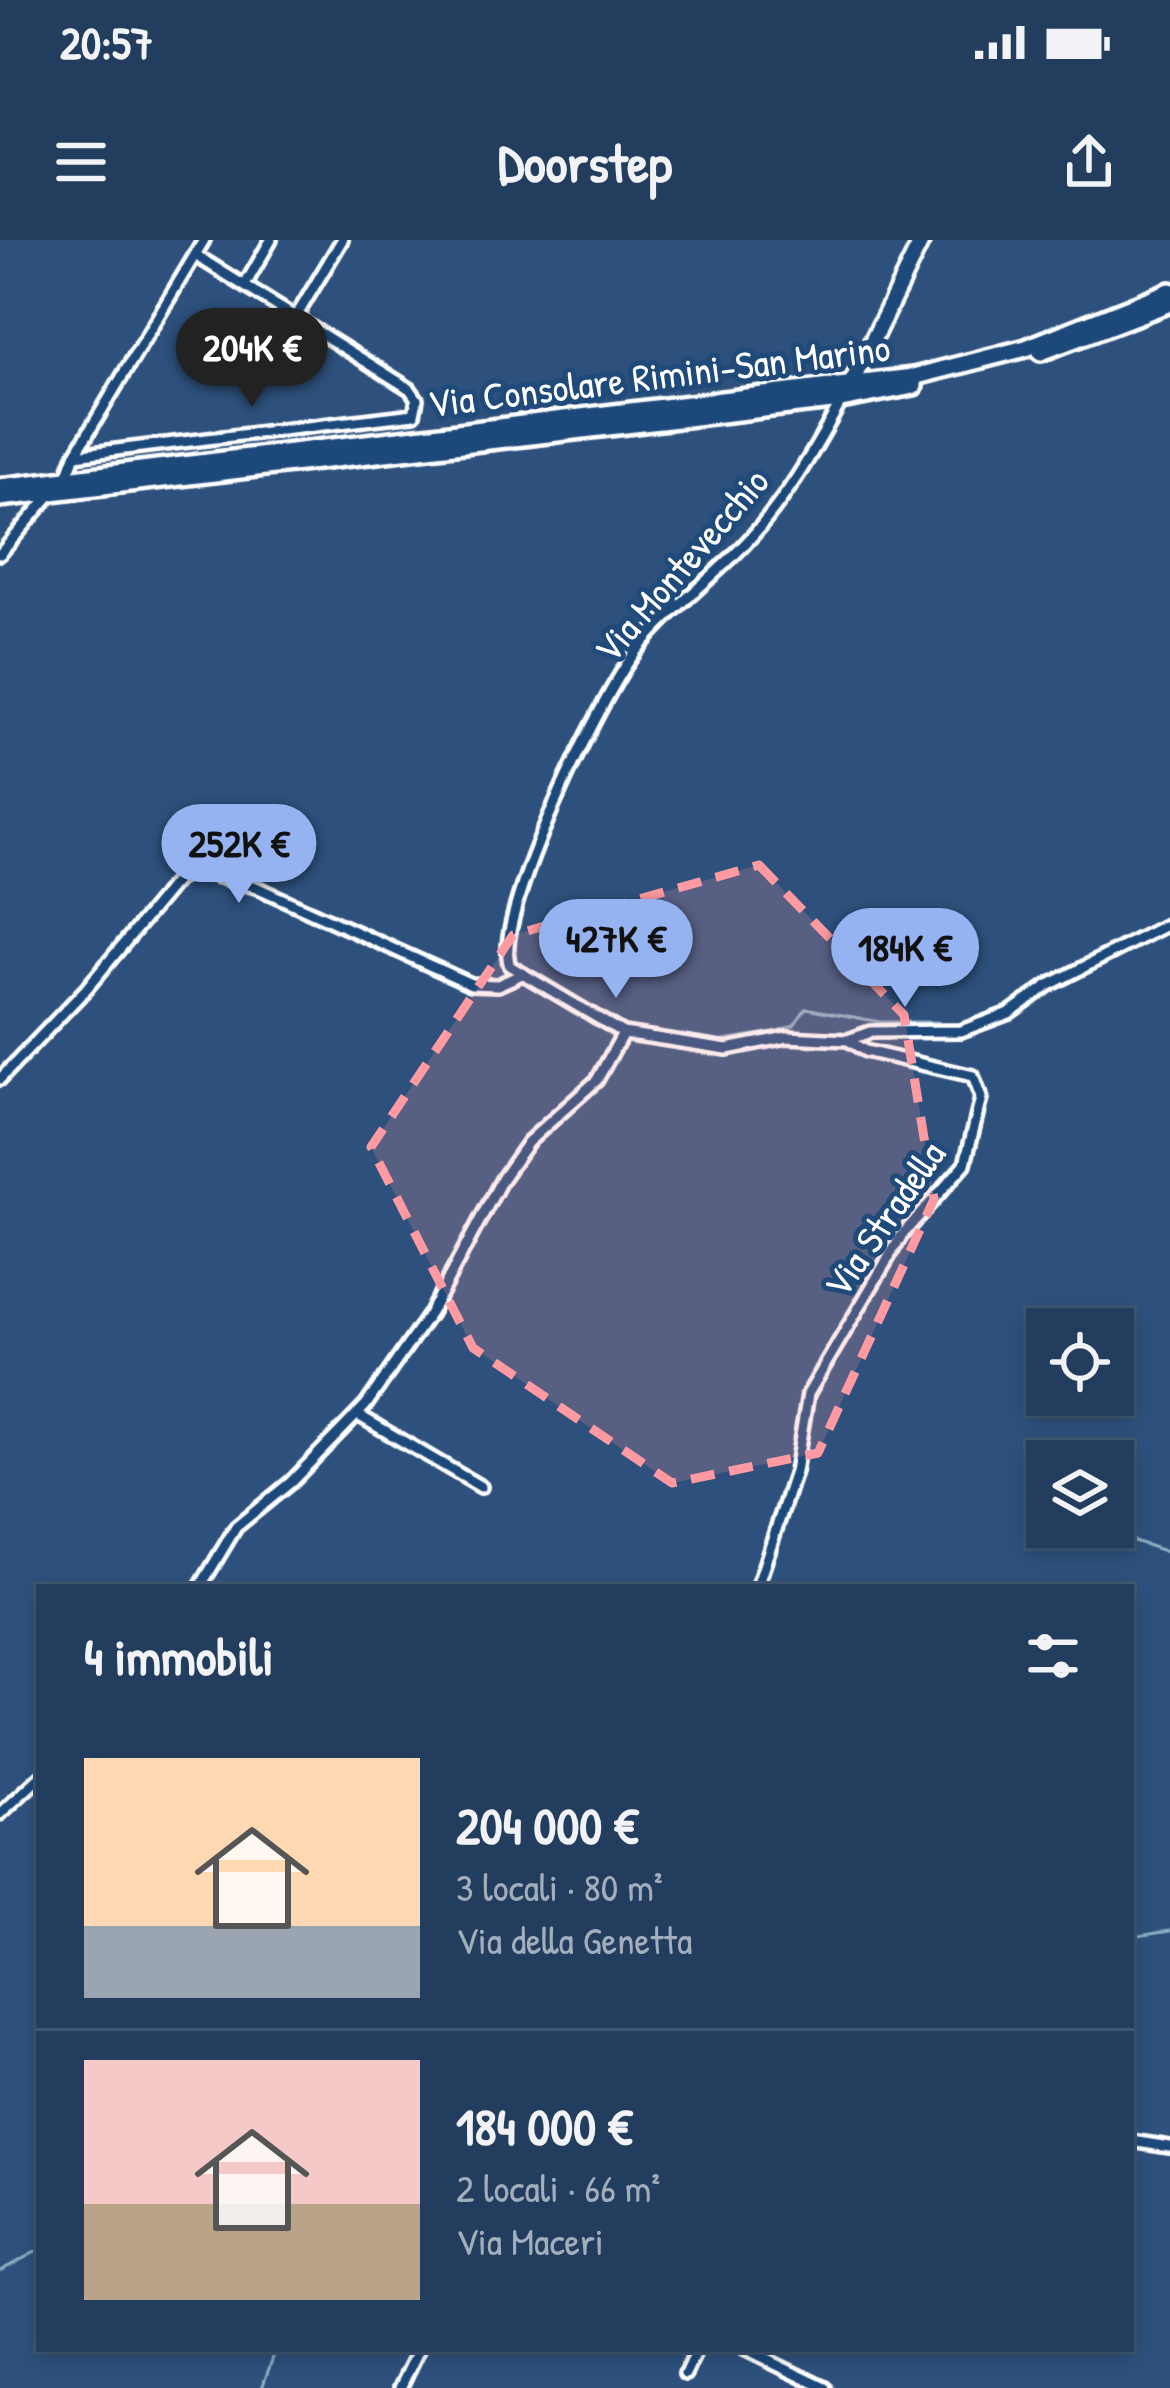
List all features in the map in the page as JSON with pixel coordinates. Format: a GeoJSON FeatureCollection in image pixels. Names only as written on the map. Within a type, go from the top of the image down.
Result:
{"type":"FeatureCollection","features":[{"type":"Feature","properties":{"kind":"main road","name":"Via Consolare Rimini-San Marino"},"geometry":{"type":"LineString","coordinates":[[846,393],[1026,348],[1170,291]]}},
{"type":"Feature","properties":{"kind":"main road","name":"Via Consolare Rimini-San Marino"},"geometry":{"type":"LineString","coordinates":[[0,487],[60,485],[846,393],[1028,358],[1170,304]]}},
{"type":"Feature","properties":{"kind":"main road","name":"Via Consolare Rimini-San Marino"},"geometry":{"type":"LineString","coordinates":[[0,498],[60,485]]}},
{"type":"Feature","properties":{"kind":"street"},"geometry":{"type":"LineString","coordinates":[[0,554],[60,485],[204,240]]}},
{"type":"Feature","properties":{"kind":"street"},"geometry":{"type":"LineString","coordinates":[[245,285],[271,240]]}},
{"type":"Feature","properties":{"kind":"street"},"geometry":{"type":"LineString","coordinates":[[297,315],[342,240]]}},
{"type":"Feature","properties":{"kind":"street"},"geometry":{"type":"LineString","coordinates":[[846,393],[922,240]]}},
{"type":"Feature","properties":{"kind":"street"},"geometry":{"type":"LineString","coordinates":[[75,454],[414,413],[416,399],[410,389],[195,255]]}},
{"type":"Feature","properties":{"kind":"street","name":"Via Montevecchio"},"geometry":{"type":"LineString","coordinates":[[520,975],[504,952],[511,916],[605,700],[636,651],[743,545],[792,487],[846,393]]}},
{"type":"Feature","properties":{"kind":"street"},"geometry":{"type":"LineString","coordinates":[[0,1079],[86,989],[176,880],[193,870],[256,887],[471,984],[498,985],[520,975],[623,1033],[727,1049],[787,1037],[848,1040],[870,1032],[962,1031],[987,1024],[1048,985],[1170,922]]}},
{"type":"Feature","properties":{"kind":"street"},"geometry":{"type":"LineString","coordinates":[[202,1584],[236,1527],[291,1482],[358,1415],[430,1313],[502,1179],[528,1142],[597,1080],[623,1033]]}},
{"type":"Feature","properties":{"kind":"street","name":"Via Stradella"},"geometry":{"type":"LineString","coordinates":[[758,1584],[796,1472],[808,1394],[882,1264],[956,1177],[975,1135],[981,1098],[973,1076],[865,1051],[848,1040]]}},
{"type":"Feature","properties":{"kind":"street"},"geometry":{"type":"LineString","coordinates":[[358,1415],[482,1487]]}},
{"type":"Feature","properties":{"kind":"street"},"geometry":{"type":"LineString","coordinates":[[0,1814],[36,1781]]}},
{"type":"Feature","properties":{"kind":"street"},"geometry":{"type":"LineString","coordinates":[[1134,2141],[1170,2146]]}},
{"type":"Feature","properties":{"kind":"street"},"geometry":{"type":"LineString","coordinates":[[400,2388],[418,2352]]}},
{"type":"Feature","properties":{"kind":"street"},"geometry":{"type":"LineString","coordinates":[[685,2374],[696,2352]]}},
{"type":"Feature","properties":{"kind":"street"},"geometry":{"type":"LineString","coordinates":[[750,2352],[825,2388]]}},
{"type":"Feature","properties":{"kind":"highlighted area"},"geometry":{"type":"Polygon","coordinates":[[[759,865],[904,1015],[934,1199],[818,1453],[672,1483],[473,1348],[371,1147],[513,935],[759,865]]]}},
{"type":"Feature","properties":{"kind":"waterway"},"geometry":{"type":"LineString","coordinates":[[711,1042],[778,1031],[794,1025],[806,1008],[880,1022],[938,1022]]}},
{"type":"Feature","properties":{"kind":"waterway"},"geometry":{"type":"LineString","coordinates":[[1134,1541],[1170,1553]]}},
{"type":"Feature","properties":{"kind":"waterway"},"geometry":{"type":"LineString","coordinates":[[1134,1937],[1170,1931]]}},
{"type":"Feature","properties":{"kind":"waterway"},"geometry":{"type":"LineString","coordinates":[[0,2271],[36,2252]]}},
{"type":"Feature","properties":{"kind":"waterway"},"geometry":{"type":"LineString","coordinates":[[262,2388],[275,2352]]}}]}
